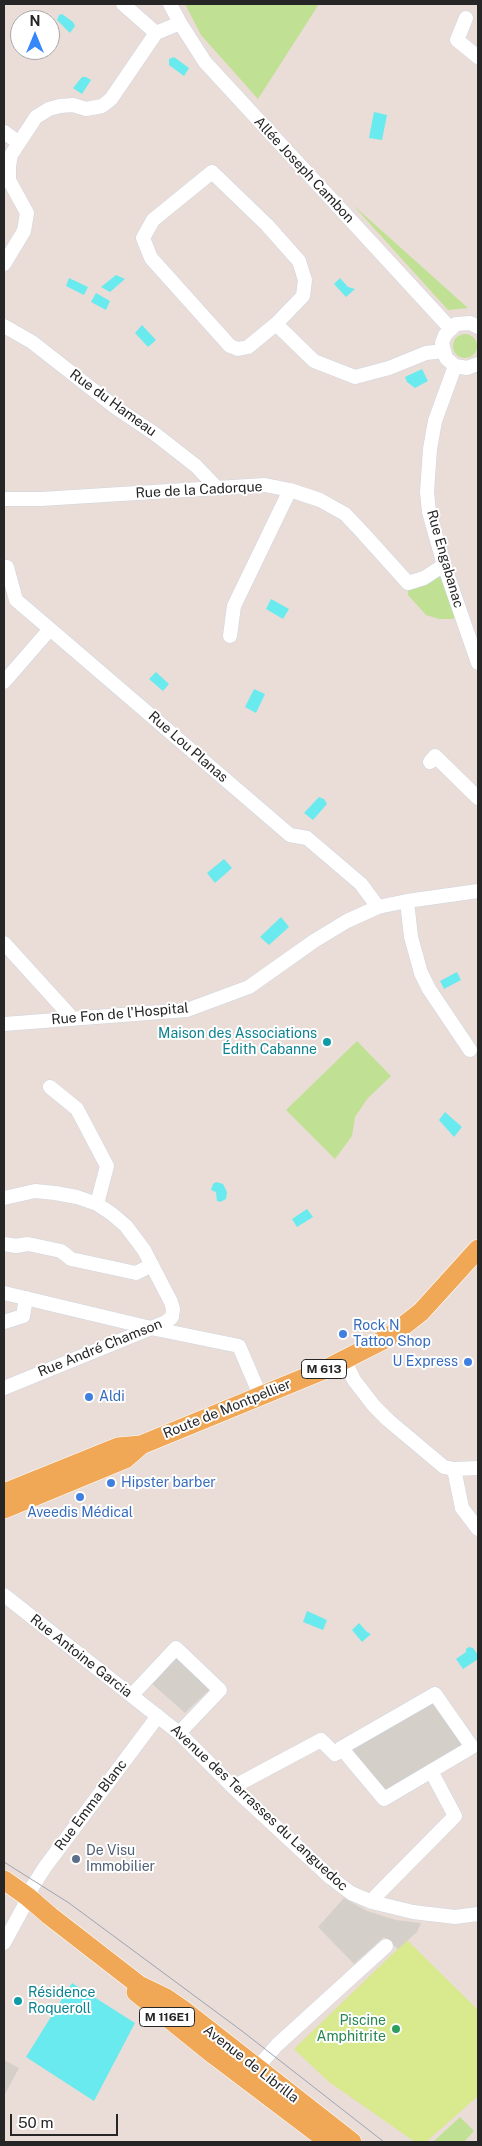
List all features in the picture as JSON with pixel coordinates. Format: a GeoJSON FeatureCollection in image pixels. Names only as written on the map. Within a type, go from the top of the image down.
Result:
{"type":"FeatureCollection","features":[{"type":"Feature","properties":{"kind":"main road","name":"Route de Montpellier"},"geometry":{"type":"LineString","coordinates":[[4,1493],[118,1447],[141,1445],[344,1360],[389,1337],[421,1312],[476,1256]]}},
{"type":"Feature","properties":{"kind":"main road","name":"Route de Montpellier"},"geometry":{"type":"LineString","coordinates":[[4,1509],[125,1459],[141,1445]]}},
{"type":"Feature","properties":{"kind":"main road","name":"Avenue de Librilla"},"geometry":{"type":"LineString","coordinates":[[4,1880],[139,1985],[166,1998],[256,2070],[329,2142]]}},
{"type":"Feature","properties":{"kind":"main road","name":"Avenue de Librilla"},"geometry":{"type":"LineString","coordinates":[[4,1892],[28,1898],[60,1932],[256,2070],[352,2142]]}},
{"type":"Feature","properties":{"kind":"main road","name":"M 116E1"},"geometry":{"type":"LineString","coordinates":[[256,2070],[343,2121],[360,2142]]}},
{"type":"Feature","properties":{"kind":"street"},"geometry":{"type":"LineString","coordinates":[[123,4],[156,33]]}},
{"type":"Feature","properties":{"kind":"street","name":"Allée Joseph Cambon"},"geometry":{"type":"LineString","coordinates":[[170,4],[180,23],[206,62],[450,328]]}},
{"type":"Feature","properties":{"kind":"street"},"geometry":{"type":"LineString","coordinates":[[466,18],[457,40],[478,57]]}},
{"type":"Feature","properties":{"kind":"street"},"geometry":{"type":"LineString","coordinates":[[4,264],[24,231],[27,213],[10,180],[9,166],[11,155],[36,117],[49,109],[73,106],[86,109],[102,106],[111,99],[156,33],[180,23]]}},
{"type":"Feature","properties":{"kind":"street"},"geometry":{"type":"LineString","coordinates":[[4,132],[19,142]]}},
{"type":"Feature","properties":{"kind":"street"},"geometry":{"type":"LineString","coordinates":[[212,172],[267,225],[299,261],[305,280],[304,296],[276,324],[248,347],[238,349],[230,346],[151,258],[143,238],[153,220],[212,172]]}},
{"type":"Feature","properties":{"kind":"street"},"geometry":{"type":"LineString","coordinates":[[478,325],[463,323],[450,328],[445,335],[443,351],[446,358],[455,366],[467,368],[478,364]]}},
{"type":"Feature","properties":{"kind":"street"},"geometry":{"type":"LineString","coordinates":[[276,324],[314,361],[355,377],[389,368],[426,353],[443,351]]}},
{"type":"Feature","properties":{"kind":"street","name":"Rue du Hameau"},"geometry":{"type":"LineString","coordinates":[[4,326],[32,342],[115,407],[155,434],[196,466],[218,488]]}},
{"type":"Feature","properties":{"kind":"street","name":"Rue Engabanac"},"geometry":{"type":"LineString","coordinates":[[455,366],[435,421],[430,448],[428,476],[430,512],[444,565],[478,663]]}},
{"type":"Feature","properties":{"kind":"street","name":"Rue de la Cadorque"},"geometry":{"type":"LineString","coordinates":[[4,499],[41,500],[265,485],[290,490],[320,500],[344,514],[364,532],[408,583],[424,578],[444,565]]}},
{"type":"Feature","properties":{"kind":"street"},"geometry":{"type":"LineString","coordinates":[[230,636],[234,606],[290,490]]}},
{"type":"Feature","properties":{"kind":"street","name":"Rue Lou Planas"},"geometry":{"type":"LineString","coordinates":[[7,567],[16,600],[290,835],[307,838],[361,884],[378,907]]}},
{"type":"Feature","properties":{"kind":"street"},"geometry":{"type":"LineString","coordinates":[[4,682],[50,628]]}},
{"type":"Feature","properties":{"kind":"street"},"geometry":{"type":"LineString","coordinates":[[430,762],[435,756],[478,798]]}},
{"type":"Feature","properties":{"kind":"street","name":"Rue Fon de l'Hospital"},"geometry":{"type":"LineString","coordinates":[[4,1024],[187,1010],[221,999],[249,987],[314,941],[347,921],[378,907],[478,891]]}},
{"type":"Feature","properties":{"kind":"street"},"geometry":{"type":"LineString","coordinates":[[407,901],[411,937],[422,974],[429,989],[470,1050]]}},
{"type":"Feature","properties":{"kind":"street"},"geometry":{"type":"LineString","coordinates":[[4,943],[73,1019]]}},
{"type":"Feature","properties":{"kind":"street"},"geometry":{"type":"LineString","coordinates":[[50,1087],[77,1109],[107,1166],[97,1204]]}},
{"type":"Feature","properties":{"kind":"street","name":"Rue André Chamson"},"geometry":{"type":"LineString","coordinates":[[4,1198],[34,1191],[56,1192],[97,1204],[126,1226],[140,1244],[173,1309],[172,1317],[166,1322],[4,1388]]}},
{"type":"Feature","properties":{"kind":"street"},"geometry":{"type":"LineString","coordinates":[[4,1244],[16,1246],[28,1244],[61,1251],[71,1259],[136,1272],[152,1265]]}},
{"type":"Feature","properties":{"kind":"street"},"geometry":{"type":"LineString","coordinates":[[4,1293],[151,1328],[239,1346],[260,1395]]}},
{"type":"Feature","properties":{"kind":"street"},"geometry":{"type":"LineString","coordinates":[[4,1322],[23,1316],[26,1298]]}},
{"type":"Feature","properties":{"kind":"street"},"geometry":{"type":"LineString","coordinates":[[344,1360],[363,1393],[388,1420],[444,1467],[454,1469],[478,1468]]}},
{"type":"Feature","properties":{"kind":"street"},"geometry":{"type":"LineString","coordinates":[[454,1469],[462,1508],[478,1529]]}},
{"type":"Feature","properties":{"kind":"street","name":"Rue Antoine Garcia"},"geometry":{"type":"LineString","coordinates":[[4,1595],[158,1716]]}},
{"type":"Feature","properties":{"kind":"street"},"geometry":{"type":"LineString","coordinates":[[132,1695],[176,1648],[220,1690],[179,1733]]}},
{"type":"Feature","properties":{"kind":"street"},"geometry":{"type":"LineString","coordinates":[[435,1694],[473,1739],[472,1747],[384,1799],[343,1750],[341,1748],[435,1694]]}},
{"type":"Feature","properties":{"kind":"street","name":"Avenue des Terrasses du Languedoc"},"geometry":{"type":"LineString","coordinates":[[158,1716],[179,1733],[332,1878],[351,1892],[372,1902],[413,1912],[455,1917],[478,1914]]}},
{"type":"Feature","properties":{"kind":"street","name":"Rue Emma Blanc"},"geometry":{"type":"LineString","coordinates":[[4,1944],[28,1898],[81,1817],[158,1716]]}},
{"type":"Feature","properties":{"kind":"street"},"geometry":{"type":"LineString","coordinates":[[234,1787],[320,1740],[335,1754],[343,1750]]}},
{"type":"Feature","properties":{"kind":"street"},"geometry":{"type":"LineString","coordinates":[[375,1897],[455,1816],[431,1771]]}},
{"type":"Feature","properties":{"kind":"street"},"geometry":{"type":"LineString","coordinates":[[256,2070],[277,2045],[386,1946]]}},
{"type":"Feature","properties":{"kind":"green space"},"geometry":{"type":"Polygon","coordinates":[[[185,4],[319,4],[258,99],[201,35],[185,4]]]}},
{"type":"Feature","properties":{"kind":"green space"},"geometry":{"type":"Polygon","coordinates":[[[353,205],[468,308],[448,310],[353,205]]]}},
{"type":"Feature","properties":{"kind":"green space"},"geometry":{"type":"Polygon","coordinates":[[[465,334],[474,337],[477,346],[474,355],[465,358],[456,355],[453,346],[456,337],[465,334]]]}},
{"type":"Feature","properties":{"kind":"green space"},"geometry":{"type":"Polygon","coordinates":[[[439,568],[455,618],[452,619],[439,619],[426,615],[408,595],[408,583],[439,568]]]}},
{"type":"Feature","properties":{"kind":"green space"},"geometry":{"type":"Polygon","coordinates":[[[357,1041],[391,1076],[368,1098],[355,1117],[352,1136],[335,1159],[286,1110],[357,1041]]]}},
{"type":"Feature","properties":{"kind":"green space","name":"Piscine Amphitrite"},"geometry":{"type":"Polygon","coordinates":[[[407,1940],[478,2010],[478,2096],[426,2142],[415,2142],[329,2082],[294,2049],[407,1940]]]}},
{"type":"Feature","properties":{"kind":"green space"},"geometry":{"type":"Polygon","coordinates":[[[460,2117],[474,2131],[464,2142],[433,2142],[460,2117]]]}},
{"type":"Feature","properties":{"kind":"shaded area"},"geometry":{"type":"Polygon","coordinates":[[[176,1656],[209,1690],[185,1713],[151,1683],[176,1656]]]}},
{"type":"Feature","properties":{"kind":"shaded area"},"geometry":{"type":"Polygon","coordinates":[[[433,1695],[472,1747],[382,1796],[343,1750],[433,1695]]]}},
{"type":"Feature","properties":{"kind":"shaded area"},"geometry":{"type":"Polygon","coordinates":[[[344,1898],[367,1911],[396,1920],[421,1923],[417,1932],[398,1949],[384,1937],[354,1964],[318,1927],[344,1898]]]}},
{"type":"Feature","properties":{"kind":"shaded area"},"geometry":{"type":"Polygon","coordinates":[[[4,2060],[19,2068],[4,2096],[4,2060]]]}},
{"type":"Feature","properties":{"kind":"water"},"geometry":{"type":"Polygon","coordinates":[[[62,14],[73,22],[75,26],[70,33],[60,23],[60,15],[62,14]]]}},
{"type":"Feature","properties":{"kind":"water"},"geometry":{"type":"Polygon","coordinates":[[[174,57],[189,68],[184,76],[169,65],[169,59],[174,57]]]}},
{"type":"Feature","properties":{"kind":"water"},"geometry":{"type":"Polygon","coordinates":[[[82,77],[91,80],[82,94],[73,88],[82,77]]]}},
{"type":"Feature","properties":{"kind":"water"},"geometry":{"type":"Polygon","coordinates":[[[374,112],[387,115],[382,140],[369,138],[374,112]]]}},
{"type":"Feature","properties":{"kind":"water"},"geometry":{"type":"Polygon","coordinates":[[[116,275],[125,279],[110,292],[101,287],[116,275]]]}},
{"type":"Feature","properties":{"kind":"water"},"geometry":{"type":"Polygon","coordinates":[[[69,278],[88,287],[84,295],[66,286],[69,278]]]}},
{"type":"Feature","properties":{"kind":"water"},"geometry":{"type":"Polygon","coordinates":[[[340,278],[348,287],[355,289],[346,297],[334,284],[340,278]]]}},
{"type":"Feature","properties":{"kind":"water"},"geometry":{"type":"Polygon","coordinates":[[[96,293],[110,301],[106,310],[91,302],[96,293]]]}},
{"type":"Feature","properties":{"kind":"water"},"geometry":{"type":"Polygon","coordinates":[[[142,325],[156,340],[148,347],[135,333],[142,325]]]}},
{"type":"Feature","properties":{"kind":"water"},"geometry":{"type":"Polygon","coordinates":[[[422,369],[428,381],[415,388],[407,382],[405,377],[422,369]]]}},
{"type":"Feature","properties":{"kind":"water"},"geometry":{"type":"Polygon","coordinates":[[[271,599],[289,609],[283,619],[266,609],[271,599]]]}},
{"type":"Feature","properties":{"kind":"water"},"geometry":{"type":"Polygon","coordinates":[[[156,672],[169,684],[163,691],[149,679],[156,672]]]}},
{"type":"Feature","properties":{"kind":"water"},"geometry":{"type":"Polygon","coordinates":[[[254,689],[265,694],[256,713],[245,707],[254,689]]]}},
{"type":"Feature","properties":{"kind":"water"},"geometry":{"type":"Polygon","coordinates":[[[319,797],[324,799],[327,804],[313,820],[304,813],[319,797]]]}},
{"type":"Feature","properties":{"kind":"water"},"geometry":{"type":"Polygon","coordinates":[[[224,859],[232,868],[215,883],[207,873],[224,859]]]}},
{"type":"Feature","properties":{"kind":"water"},"geometry":{"type":"Polygon","coordinates":[[[281,917],[289,927],[269,945],[260,937],[281,917]]]}},
{"type":"Feature","properties":{"kind":"water"},"geometry":{"type":"Polygon","coordinates":[[[457,972],[461,980],[444,989],[440,981],[457,972]]]}},
{"type":"Feature","properties":{"kind":"water"},"geometry":{"type":"Polygon","coordinates":[[[445,1112],[462,1127],[454,1137],[439,1120],[445,1112]]]}},
{"type":"Feature","properties":{"kind":"water"},"geometry":{"type":"Polygon","coordinates":[[[216,1182],[223,1184],[227,1192],[226,1199],[220,1202],[217,1201],[216,1192],[211,1190],[216,1182]]]}},
{"type":"Feature","properties":{"kind":"water"},"geometry":{"type":"Polygon","coordinates":[[[307,1209],[313,1217],[297,1227],[292,1219],[307,1209]]]}},
{"type":"Feature","properties":{"kind":"water"},"geometry":{"type":"Polygon","coordinates":[[[307,1611],[327,1620],[323,1630],[303,1622],[307,1611]]]}},
{"type":"Feature","properties":{"kind":"water"},"geometry":{"type":"Polygon","coordinates":[[[359,1623],[371,1634],[362,1642],[352,1630],[359,1623]]]}},
{"type":"Feature","properties":{"kind":"water"},"geometry":{"type":"Polygon","coordinates":[[[469,1647],[473,1648],[478,1655],[478,1659],[463,1669],[456,1659],[466,1652],[466,1649],[469,1647]]]}},
{"type":"Feature","properties":{"kind":"water"},"geometry":{"type":"Polygon","coordinates":[[[72,1983],[135,2023],[94,2101],[26,2057],[72,1983]]]}},
{"type":"Feature","properties":{"kind":"tram line"},"geometry":{"type":"LineString","coordinates":[[4,1862],[69,1903],[242,2031],[384,2142]]}},
{"type":"Feature","properties":{"kind":"place","name":"Maison des Associations Édith Cabanne"},"geometry":{"type":"Point","coordinates":[327,1042]}},
{"type":"Feature","properties":{"kind":"place","name":"Rock N Tattoo Shop"},"geometry":{"type":"Point","coordinates":[343,1334]}},
{"type":"Feature","properties":{"kind":"place","name":"U Express"},"geometry":{"type":"Point","coordinates":[468,1362]}},
{"type":"Feature","properties":{"kind":"place","name":"Aldi"},"geometry":{"type":"Point","coordinates":[89,1397]}},
{"type":"Feature","properties":{"kind":"place","name":"Hipster barber"},"geometry":{"type":"Point","coordinates":[111,1483]}},
{"type":"Feature","properties":{"kind":"place","name":"Aveedis Médical"},"geometry":{"type":"Point","coordinates":[80,1497]}},
{"type":"Feature","properties":{"kind":"place","name":"De Visu Immobilier"},"geometry":{"type":"Point","coordinates":[76,1859]}},
{"type":"Feature","properties":{"kind":"place","name":"Résidence Roqueroll"},"geometry":{"type":"Point","coordinates":[18,2001]}},
{"type":"Feature","properties":{"kind":"place","name":"Piscine Amphitrite"},"geometry":{"type":"Point","coordinates":[396,2029]}}]}
